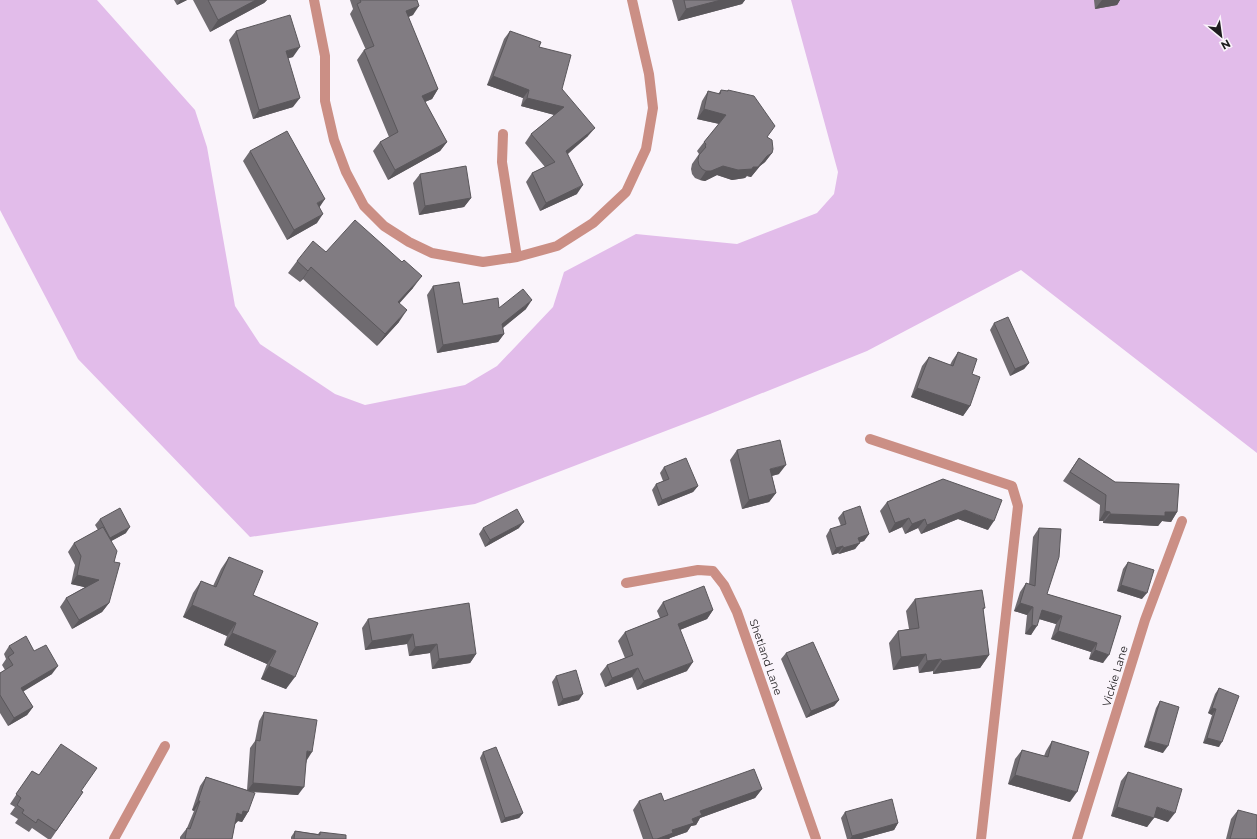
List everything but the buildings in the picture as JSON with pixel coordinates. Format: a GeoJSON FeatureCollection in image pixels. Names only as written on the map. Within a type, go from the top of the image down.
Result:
{"type":"FeatureCollection","features":[{"type":"Feature","properties":{"kind":"street"},"geometry":{"type":"LineString","coordinates":[[314,0],[326,56],[325,101],[334,140],[346,172],[364,206],[384,226],[409,242],[432,253],[483,262],[517,257],[557,246],[593,223],[626,192],[646,149],[653,108],[649,74],[632,0]]}},
{"type":"Feature","properties":{"kind":"street"},"geometry":{"type":"LineString","coordinates":[[503,134],[502,162],[517,257]]}},
{"type":"Feature","properties":{"kind":"street"},"geometry":{"type":"LineString","coordinates":[[870,439],[1012,486],[1018,506],[981,839]]}},
{"type":"Feature","properties":{"kind":"street","name":"Vickie Lane"},"geometry":{"type":"LineString","coordinates":[[1077,839],[1145,620],[1182,521]]}},
{"type":"Feature","properties":{"kind":"street","name":"Shetland Lane"},"geometry":{"type":"LineString","coordinates":[[626,583],[698,570],[713,571],[724,585],[737,612],[816,839]]}},
{"type":"Feature","properties":{"kind":"street"},"geometry":{"type":"LineString","coordinates":[[114,839],[165,746]]}},
{"type":"Feature","properties":{"kind":"shaded area"},"geometry":{"type":"Polygon","coordinates":[[[0,0],[97,0],[195,110],[207,147],[235,306],[260,344],[335,394],[365,405],[465,385],[497,366],[553,307],[564,272],[636,234],[737,244],[817,213],[834,194],[838,172],[791,0],[1257,0],[1257,453],[1021,270],[867,351],[710,414],[475,504],[250,537],[78,359],[0,210],[0,0]]]}}]}
